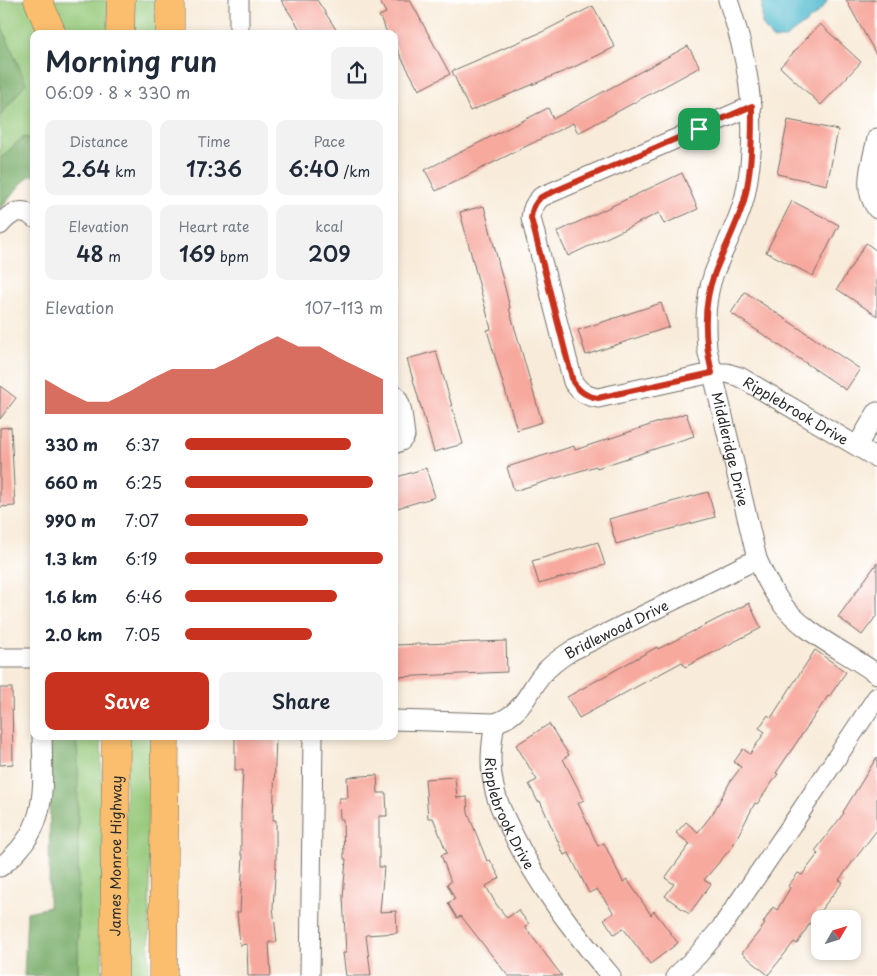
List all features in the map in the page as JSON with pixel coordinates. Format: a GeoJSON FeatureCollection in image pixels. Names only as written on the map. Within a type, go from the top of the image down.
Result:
{"type":"FeatureCollection","features":[{"type":"Feature","properties":{"kind":"highway"},"geometry":{"type":"LineString","coordinates":[[38,0],[50,30]]}},
{"type":"Feature","properties":{"kind":"highway"},"geometry":{"type":"LineString","coordinates":[[120,30],[121,0]]}},
{"type":"Feature","properties":{"kind":"highway"},"geometry":{"type":"LineString","coordinates":[[170,0],[170,30]]}},
{"type":"Feature","properties":{"kind":"highway","name":"James Monroe Highway"},"geometry":{"type":"LineString","coordinates":[[114,976],[116,740]]}},
{"type":"Feature","properties":{"kind":"highway"},"geometry":{"type":"LineString","coordinates":[[163,976],[165,740]]}},
{"type":"Feature","properties":{"kind":"street"},"geometry":{"type":"LineString","coordinates":[[239,0],[239,30]]}},
{"type":"Feature","properties":{"kind":"street"},"geometry":{"type":"LineString","coordinates":[[723,0],[736,24]]}},
{"type":"Feature","properties":{"kind":"street","name":"Middleridge Drive"},"geometry":{"type":"LineString","coordinates":[[728,0],[745,56],[752,106],[752,143],[744,202],[714,273],[707,298],[705,323],[707,349],[712,373],[757,559],[766,580],[780,601],[796,619],[816,635],[877,674]]}},
{"type":"Feature","properties":{"kind":"street","name":"Ripplebrook Drive"},"geometry":{"type":"LineString","coordinates":[[752,106],[541,197],[532,209],[531,218],[573,382],[579,390],[588,396],[598,398],[712,373],[727,373],[740,377],[877,458]]}},
{"type":"Feature","properties":{"kind":"street"},"geometry":{"type":"LineString","coordinates":[[877,138],[868,187],[872,202],[877,209]]}},
{"type":"Feature","properties":{"kind":"street"},"geometry":{"type":"LineString","coordinates":[[0,225],[6,217],[15,212],[23,211],[30,215]]}},
{"type":"Feature","properties":{"kind":"street"},"geometry":{"type":"LineString","coordinates":[[398,402],[404,436],[402,441],[398,442]]}},
{"type":"Feature","properties":{"kind":"street"},"geometry":{"type":"LineString","coordinates":[[857,446],[877,412]]}},
{"type":"Feature","properties":{"kind":"street","name":"Bridlewood Drive"},"geometry":{"type":"LineString","coordinates":[[495,722],[506,719],[515,713],[541,676],[555,662],[571,651],[757,559]]}},
{"type":"Feature","properties":{"kind":"street"},"geometry":{"type":"LineString","coordinates":[[0,658],[30,658]]}},
{"type":"Feature","properties":{"kind":"street"},"geometry":{"type":"LineString","coordinates":[[676,976],[697,956],[721,928],[796,820],[877,697]]}},
{"type":"Feature","properties":{"kind":"street"},"geometry":{"type":"LineString","coordinates":[[398,720],[495,722]]}},
{"type":"Feature","properties":{"kind":"street","name":"Ripplebrook Drive"},"geometry":{"type":"LineString","coordinates":[[495,722],[490,761],[494,788],[502,810],[523,855],[549,897],[577,937],[611,976]]}},
{"type":"Feature","properties":{"kind":"street"},"geometry":{"type":"LineString","coordinates":[[0,867],[18,851],[32,831],[40,812],[43,792],[42,740]]}},
{"type":"Feature","properties":{"kind":"street"},"geometry":{"type":"LineString","coordinates":[[310,976],[313,740]]}},
{"type":"Feature","properties":{"kind":"green space"},"geometry":{"type":"Polygon","coordinates":[[[0,0],[30,0],[43,30],[30,30],[30,138],[23,137],[0,159],[0,116],[25,83],[0,22],[0,0]]]}},
{"type":"Feature","properties":{"kind":"green space"},"geometry":{"type":"Polygon","coordinates":[[[47,0],[108,0],[108,30],[59,30],[47,0]]]}},
{"type":"Feature","properties":{"kind":"green space"},"geometry":{"type":"Polygon","coordinates":[[[133,0],[159,0],[158,30],[133,30],[133,0]]]}},
{"type":"Feature","properties":{"kind":"green space"},"geometry":{"type":"Polygon","coordinates":[[[0,22],[26,83],[0,116],[0,22]]]}},
{"type":"Feature","properties":{"kind":"green space"},"geometry":{"type":"Polygon","coordinates":[[[24,137],[30,138],[30,176],[20,185],[0,210],[0,159],[24,137]]]}},
{"type":"Feature","properties":{"kind":"green space"},"geometry":{"type":"Polygon","coordinates":[[[50,740],[76,740],[78,759],[78,976],[24,976],[27,912],[49,907],[50,740]]]}},
{"type":"Feature","properties":{"kind":"green space"},"geometry":{"type":"Polygon","coordinates":[[[76,740],[101,740],[103,837],[102,976],[78,976],[76,740]]]}},
{"type":"Feature","properties":{"kind":"green space"},"geometry":{"type":"Polygon","coordinates":[[[126,740],[151,740],[149,976],[124,976],[126,740]]]}},
{"type":"Feature","properties":{"kind":"water"},"geometry":{"type":"Polygon","coordinates":[[[762,0],[828,0],[814,16],[784,39],[772,39],[762,24],[762,0]]]}},
{"type":"Feature","properties":{"kind":"building"},"geometry":{"type":"Polygon","coordinates":[[[281,0],[317,0],[336,30],[300,30],[281,0]]]}},
{"type":"Feature","properties":{"kind":"building"},"geometry":{"type":"Polygon","coordinates":[[[379,0],[410,0],[450,74],[419,90],[398,51],[398,30],[386,30],[379,16],[386,13],[379,0]]]}},
{"type":"Feature","properties":{"kind":"building"},"geometry":{"type":"Polygon","coordinates":[[[846,0],[877,0],[877,56],[846,0]]]}},
{"type":"Feature","properties":{"kind":"building"},"geometry":{"type":"Polygon","coordinates":[[[593,6],[615,47],[574,67],[470,111],[452,71],[542,32],[593,6]]]}},
{"type":"Feature","properties":{"kind":"building"},"geometry":{"type":"Polygon","coordinates":[[[820,24],[861,62],[821,105],[780,67],[820,24]]]}},
{"type":"Feature","properties":{"kind":"building"},"geometry":{"type":"Polygon","coordinates":[[[688,46],[700,67],[578,133],[573,123],[436,191],[425,170],[548,108],[553,119],[688,46]]]}},
{"type":"Feature","properties":{"kind":"building"},"geometry":{"type":"Polygon","coordinates":[[[788,120],[838,130],[827,185],[777,174],[788,120]]]}},
{"type":"Feature","properties":{"kind":"building"},"geometry":{"type":"Polygon","coordinates":[[[682,173],[698,209],[664,224],[659,213],[568,256],[557,232],[682,173]]]}},
{"type":"Feature","properties":{"kind":"building"},"geometry":{"type":"Polygon","coordinates":[[[792,201],[839,225],[813,276],[766,252],[792,201]]]}},
{"type":"Feature","properties":{"kind":"building"},"geometry":{"type":"Polygon","coordinates":[[[484,206],[509,308],[542,422],[517,430],[487,330],[491,329],[460,212],[484,206]]]}},
{"type":"Feature","properties":{"kind":"building"},"geometry":{"type":"Polygon","coordinates":[[[866,243],[877,251],[877,316],[837,289],[866,243]]]}},
{"type":"Feature","properties":{"kind":"building"},"geometry":{"type":"Polygon","coordinates":[[[745,292],[860,369],[846,390],[731,313],[745,292]]]}},
{"type":"Feature","properties":{"kind":"building"},"geometry":{"type":"Polygon","coordinates":[[[661,303],[669,327],[586,355],[578,330],[661,303]]]}},
{"type":"Feature","properties":{"kind":"building"},"geometry":{"type":"Polygon","coordinates":[[[436,351],[463,444],[434,452],[407,359],[436,351]]]}},
{"type":"Feature","properties":{"kind":"building"},"geometry":{"type":"Polygon","coordinates":[[[0,386],[16,398],[0,419],[0,386]]]}},
{"type":"Feature","properties":{"kind":"building"},"geometry":{"type":"Polygon","coordinates":[[[686,413],[694,436],[597,468],[596,466],[514,491],[507,467],[574,446],[575,450],[686,413]]]}},
{"type":"Feature","properties":{"kind":"building"},"geometry":{"type":"Polygon","coordinates":[[[11,427],[15,506],[0,507],[0,428],[11,427]]]}},
{"type":"Feature","properties":{"kind":"building"},"geometry":{"type":"Polygon","coordinates":[[[426,468],[435,497],[398,508],[398,477],[426,468]]]}},
{"type":"Feature","properties":{"kind":"building"},"geometry":{"type":"Polygon","coordinates":[[[708,492],[715,517],[616,544],[609,519],[708,492]]]}},
{"type":"Feature","properties":{"kind":"building"},"geometry":{"type":"Polygon","coordinates":[[[598,542],[605,565],[539,584],[532,561],[598,542]]]}},
{"type":"Feature","properties":{"kind":"building"},"geometry":{"type":"Polygon","coordinates":[[[877,563],[877,615],[862,635],[838,617],[877,563]]]}},
{"type":"Feature","properties":{"kind":"building"},"geometry":{"type":"Polygon","coordinates":[[[749,603],[761,628],[685,667],[682,662],[579,718],[567,697],[657,647],[658,649],[749,603]]]}},
{"type":"Feature","properties":{"kind":"building"},"geometry":{"type":"Polygon","coordinates":[[[506,641],[507,672],[398,677],[398,645],[506,641]]]}},
{"type":"Feature","properties":{"kind":"building"},"geometry":{"type":"Polygon","coordinates":[[[815,650],[846,672],[776,773],[778,774],[757,804],[755,803],[732,847],[704,880],[711,884],[689,914],[665,896],[674,884],[665,878],[690,844],[676,833],[686,822],[698,832],[713,813],[730,782],[741,767],[734,762],[743,749],[750,754],[765,732],[759,728],[768,715],[771,718],[815,650]]]}},
{"type":"Feature","properties":{"kind":"building"},"geometry":{"type":"Polygon","coordinates":[[[0,688],[12,688],[13,764],[0,765],[0,688]]]}},
{"type":"Feature","properties":{"kind":"building"},"geometry":{"type":"Polygon","coordinates":[[[549,724],[569,755],[563,759],[584,800],[578,803],[598,846],[604,843],[623,882],[627,879],[651,915],[654,911],[678,943],[650,964],[623,928],[614,934],[604,919],[614,913],[597,889],[589,893],[569,853],[564,855],[540,801],[538,802],[529,784],[537,780],[516,745],[549,724]]]}},
{"type":"Feature","properties":{"kind":"building"},"geometry":{"type":"Polygon","coordinates":[[[235,740],[276,740],[273,820],[276,820],[276,863],[273,907],[277,942],[269,942],[271,976],[248,976],[247,944],[240,945],[237,912],[240,912],[243,855],[241,855],[241,812],[243,770],[235,770],[235,740]]]}},
{"type":"Feature","properties":{"kind":"building"},"geometry":{"type":"Polygon","coordinates":[[[877,757],[877,830],[839,880],[843,882],[821,910],[811,910],[811,921],[797,944],[794,942],[768,975],[742,953],[765,924],[763,923],[773,907],[777,910],[790,888],[788,886],[798,873],[802,875],[818,854],[815,851],[843,812],[877,757]]]}},
{"type":"Feature","properties":{"kind":"building"},"geometry":{"type":"Polygon","coordinates":[[[377,775],[378,793],[386,793],[387,816],[379,816],[379,867],[384,867],[380,912],[396,911],[397,933],[366,935],[371,976],[346,976],[343,953],[346,953],[343,897],[346,859],[344,859],[343,819],[340,819],[339,798],[348,798],[347,777],[377,775]]]}},
{"type":"Feature","properties":{"kind":"building"},"geometry":{"type":"Polygon","coordinates":[[[455,777],[457,798],[467,797],[468,813],[487,861],[490,860],[500,878],[486,886],[496,904],[507,918],[518,910],[529,924],[525,927],[562,976],[508,976],[461,916],[457,918],[448,903],[455,899],[447,884],[451,882],[441,855],[447,853],[433,818],[428,818],[425,779],[455,777]]]}},
{"type":"Feature","properties":{"kind":"route"},"geometry":{"type":"LineString","coordinates":[[752,106],[752,143],[744,202],[714,273],[707,298],[705,323],[707,349],[712,373],[598,398],[588,396],[579,390],[573,382],[531,218],[534,204],[541,197],[699,129],[752,106]]}}]}
